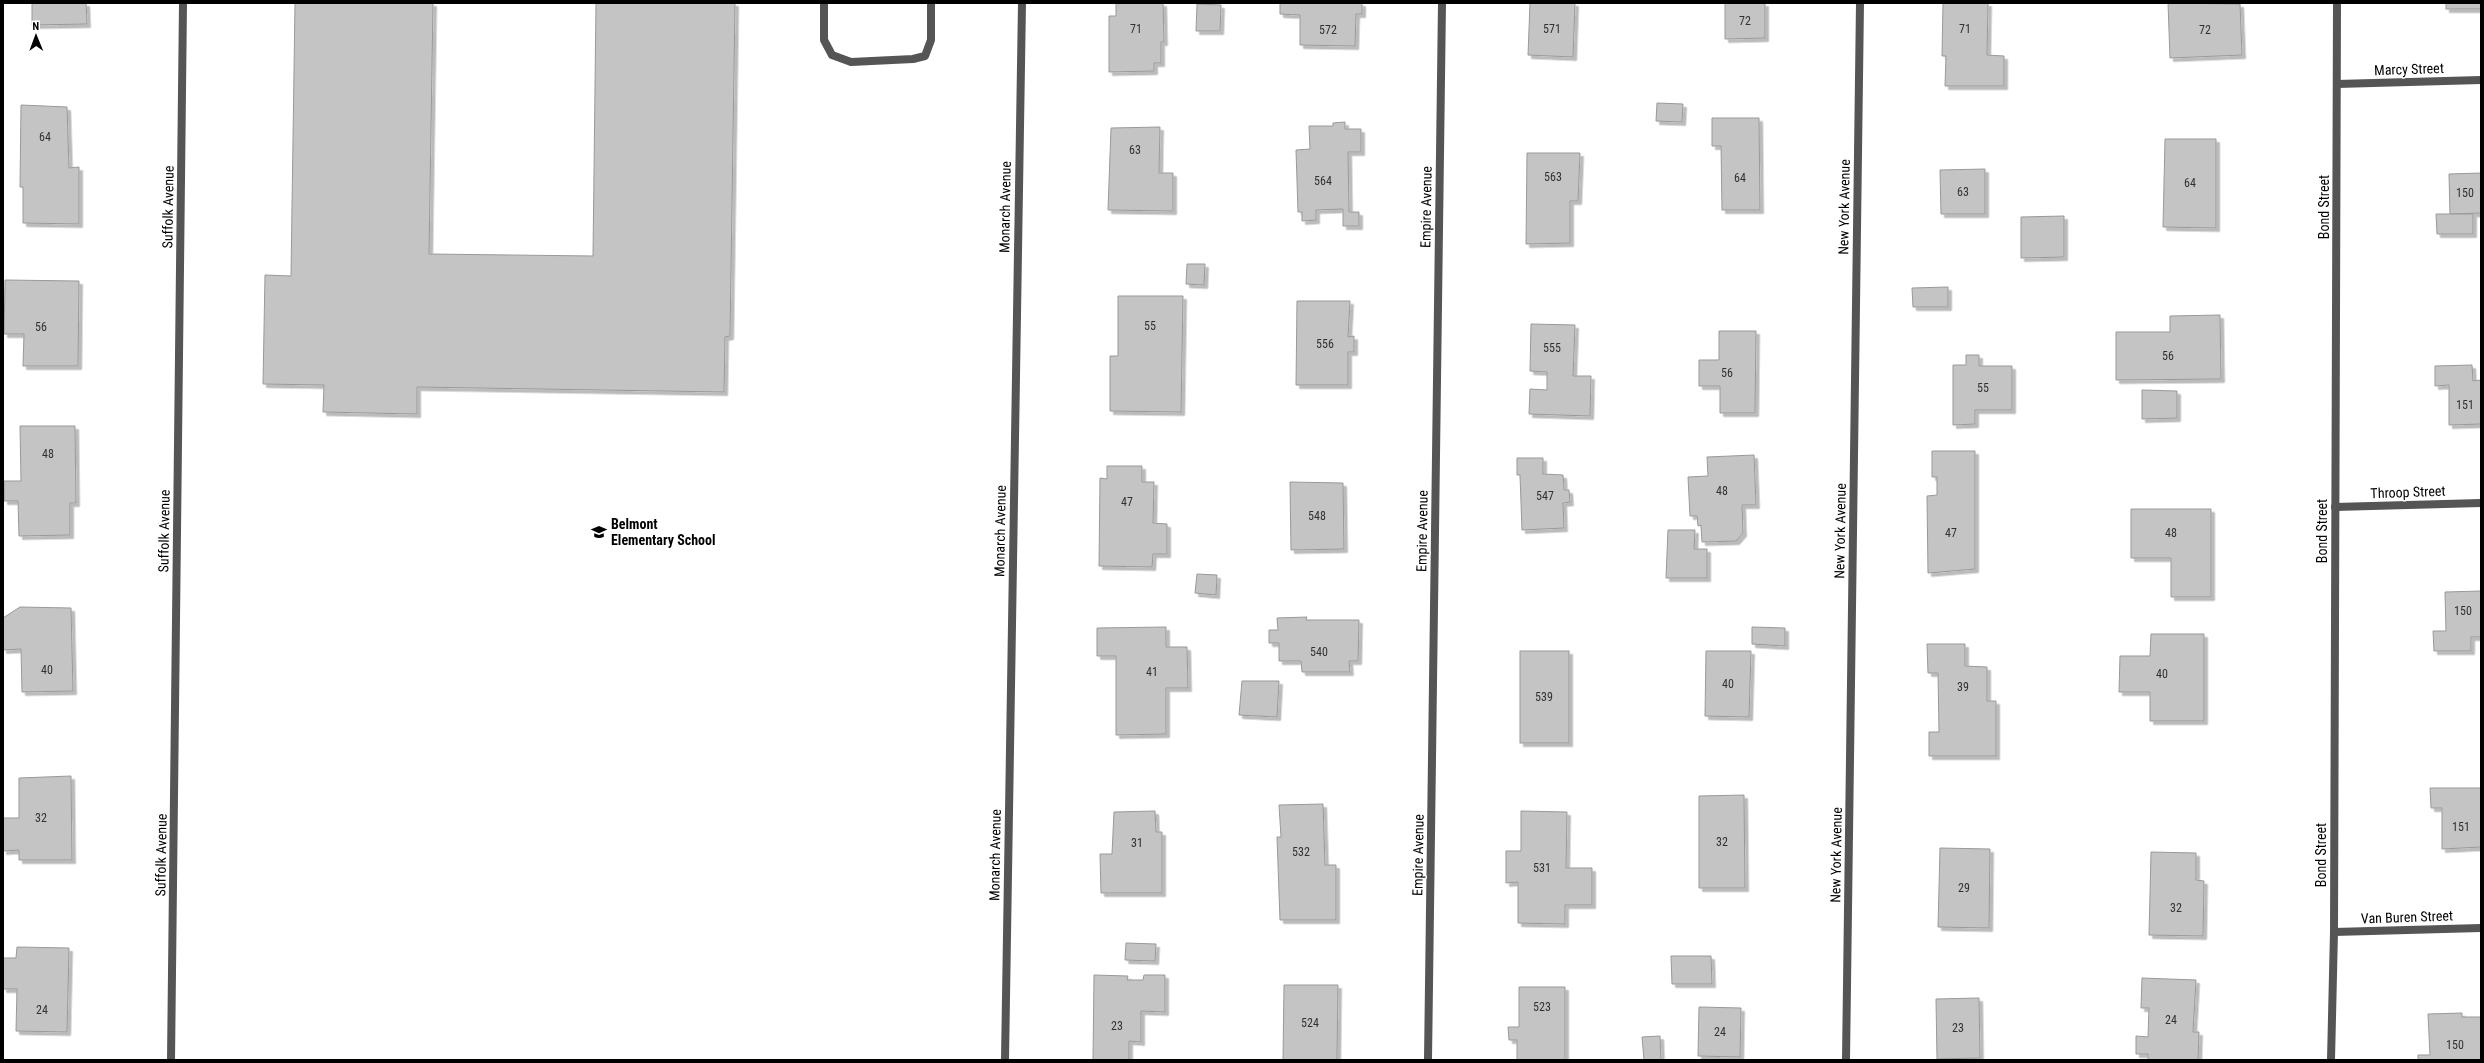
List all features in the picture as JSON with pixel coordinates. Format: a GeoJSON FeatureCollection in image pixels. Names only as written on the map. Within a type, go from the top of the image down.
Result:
{"type":"FeatureCollection","features":[{"type":"Feature","properties":{"kind":"street","name":"Suffolk Avenue"},"geometry":{"type":"LineString","coordinates":[[172,1060],[183,3]]}},
{"type":"Feature","properties":{"kind":"street"},"geometry":{"type":"LineString","coordinates":[[824,3],[824,40],[832,55],[851,62],[913,59],[925,56],[931,40],[930,3]]}},
{"type":"Feature","properties":{"kind":"street","name":"Monarch Avenue"},"geometry":{"type":"LineString","coordinates":[[1005,1060],[1022,3]]}},
{"type":"Feature","properties":{"kind":"street","name":"Empire Avenue"},"geometry":{"type":"LineString","coordinates":[[1428,1060],[1442,3]]}},
{"type":"Feature","properties":{"kind":"street","name":"New York Avenue"},"geometry":{"type":"LineString","coordinates":[[1846,1060],[1860,3]]}},
{"type":"Feature","properties":{"kind":"street","name":"Bond Street"},"geometry":{"type":"LineString","coordinates":[[2331,1060],[2334,932],[2338,3]]}},
{"type":"Feature","properties":{"kind":"street","name":"Marcy Street"},"geometry":{"type":"LineString","coordinates":[[2337,84],[2481,80]]}},
{"type":"Feature","properties":{"kind":"street","name":"Throop Street"},"geometry":{"type":"LineString","coordinates":[[2335,507],[2481,503]]}},
{"type":"Feature","properties":{"kind":"street","name":"Van Buren Street"},"geometry":{"type":"LineString","coordinates":[[2334,932],[2481,928]]}},
{"type":"Feature","properties":{"kind":"building"},"geometry":{"type":"Polygon","coordinates":[[[32,3],[86,3],[87,24],[32,25],[32,3]]]}},
{"type":"Feature","properties":{"kind":"building"},"geometry":{"type":"Polygon","coordinates":[[[295,3],[433,3],[429,254],[593,256],[596,3],[735,3],[730,336],[725,337],[724,392],[417,387],[417,414],[323,412],[324,385],[263,384],[265,275],[291,276],[295,3]]]}},
{"type":"Feature","properties":{"kind":"building"},"geometry":{"type":"Polygon","coordinates":[[[1116,3],[1163,3],[1164,42],[1161,42],[1161,63],[1154,63],[1154,71],[1109,72],[1109,16],[1116,16],[1116,3]]]}},
{"type":"Feature","properties":{"kind":"building"},"geometry":{"type":"Polygon","coordinates":[[[1280,3],[1362,3],[1362,14],[1356,14],[1355,46],[1300,45],[1300,15],[1280,14],[1280,3]]]}},
{"type":"Feature","properties":{"kind":"building"},"geometry":{"type":"Polygon","coordinates":[[[1530,3],[1575,3],[1573,57],[1528,55],[1530,3]]]}},
{"type":"Feature","properties":{"kind":"building"},"geometry":{"type":"Polygon","coordinates":[[[1725,3],[1765,3],[1765,38],[1725,39],[1725,3]]]}},
{"type":"Feature","properties":{"kind":"building"},"geometry":{"type":"Polygon","coordinates":[[[1943,3],[1988,3],[1987,55],[2004,56],[2004,86],[1945,86],[1946,56],[1942,56],[1943,3]]]}},
{"type":"Feature","properties":{"kind":"building"},"geometry":{"type":"Polygon","coordinates":[[[2168,3],[2240,4],[2242,55],[2170,58],[2168,3]]]}},
{"type":"Feature","properties":{"kind":"building"},"geometry":{"type":"Polygon","coordinates":[[[2446,3],[2481,3],[2481,9],[2446,9],[2446,3]]]}},
{"type":"Feature","properties":{"kind":"building"},"geometry":{"type":"Polygon","coordinates":[[[1197,4],[1221,5],[1220,31],[1196,31],[1197,4]]]}},
{"type":"Feature","properties":{"kind":"building"},"geometry":{"type":"Polygon","coordinates":[[[1657,103],[1683,104],[1682,122],[1656,121],[1657,103]]]}},
{"type":"Feature","properties":{"kind":"building"},"geometry":{"type":"Polygon","coordinates":[[[21,105],[67,107],[69,168],[79,167],[79,224],[23,223],[23,187],[20,187],[21,105]]]}},
{"type":"Feature","properties":{"kind":"building"},"geometry":{"type":"Polygon","coordinates":[[[1712,118],[1759,118],[1760,210],[1722,210],[1721,146],[1712,146],[1712,118]]]}},
{"type":"Feature","properties":{"kind":"building"},"geometry":{"type":"Polygon","coordinates":[[[1345,122],[1345,129],[1361,129],[1361,152],[1348,152],[1349,212],[1359,212],[1359,226],[1343,226],[1343,209],[1316,210],[1316,220],[1302,221],[1302,212],[1298,212],[1296,150],[1310,149],[1309,126],[1333,126],[1333,123],[1345,122]]]}},
{"type":"Feature","properties":{"kind":"building"},"geometry":{"type":"Polygon","coordinates":[[[1160,127],[1159,173],[1173,173],[1173,211],[1108,210],[1111,128],[1160,127]]]}},
{"type":"Feature","properties":{"kind":"building"},"geometry":{"type":"Polygon","coordinates":[[[2165,139],[2216,139],[2216,228],[2163,227],[2165,139]]]}},
{"type":"Feature","properties":{"kind":"building"},"geometry":{"type":"Polygon","coordinates":[[[1527,153],[1580,153],[1578,201],[1570,201],[1570,243],[1526,244],[1527,153]]]}},
{"type":"Feature","properties":{"kind":"building"},"geometry":{"type":"Polygon","coordinates":[[[1985,169],[1985,214],[1941,214],[1940,170],[1985,169]]]}},
{"type":"Feature","properties":{"kind":"building"},"geometry":{"type":"Polygon","coordinates":[[[2481,173],[2481,213],[2450,214],[2449,174],[2481,173]]]}},
{"type":"Feature","properties":{"kind":"building"},"geometry":{"type":"Polygon","coordinates":[[[2436,214],[2473,214],[2473,234],[2437,234],[2436,214]]]}},
{"type":"Feature","properties":{"kind":"building"},"geometry":{"type":"Polygon","coordinates":[[[2064,216],[2064,257],[2021,258],[2021,217],[2064,216]]]}},
{"type":"Feature","properties":{"kind":"building"},"geometry":{"type":"Polygon","coordinates":[[[1187,264],[1205,264],[1204,285],[1186,284],[1187,264]]]}},
{"type":"Feature","properties":{"kind":"building"},"geometry":{"type":"Polygon","coordinates":[[[5,280],[79,281],[78,366],[23,366],[24,334],[4,334],[5,280]]]}},
{"type":"Feature","properties":{"kind":"building"},"geometry":{"type":"Polygon","coordinates":[[[1948,287],[1948,307],[1913,307],[1912,288],[1948,287]]]}},
{"type":"Feature","properties":{"kind":"building"},"geometry":{"type":"Polygon","coordinates":[[[1118,296],[1183,296],[1181,412],[1110,411],[1110,356],[1118,356],[1118,296]]]}},
{"type":"Feature","properties":{"kind":"building"},"geometry":{"type":"Polygon","coordinates":[[[1297,301],[1350,301],[1348,337],[1354,336],[1354,352],[1348,352],[1348,385],[1296,385],[1297,301]]]}},
{"type":"Feature","properties":{"kind":"building"},"geometry":{"type":"Polygon","coordinates":[[[2220,315],[2221,379],[2116,380],[2116,332],[2170,332],[2170,316],[2220,315]]]}},
{"type":"Feature","properties":{"kind":"building"},"geometry":{"type":"Polygon","coordinates":[[[1531,324],[1575,325],[1573,376],[1591,376],[1590,416],[1529,414],[1530,389],[1547,390],[1547,372],[1530,371],[1531,324]]]}},
{"type":"Feature","properties":{"kind":"building"},"geometry":{"type":"Polygon","coordinates":[[[1719,331],[1756,331],[1755,413],[1720,413],[1720,386],[1699,386],[1699,360],[1719,360],[1719,331]]]}},
{"type":"Feature","properties":{"kind":"building"},"geometry":{"type":"Polygon","coordinates":[[[1966,355],[1979,355],[1979,366],[2012,366],[2012,410],[1975,410],[1975,424],[1953,425],[1953,365],[1966,365],[1966,355]]]}},
{"type":"Feature","properties":{"kind":"building"},"geometry":{"type":"Polygon","coordinates":[[[2472,365],[2473,381],[2481,380],[2481,424],[2449,425],[2449,385],[2435,386],[2435,366],[2472,365]]]}},
{"type":"Feature","properties":{"kind":"building"},"geometry":{"type":"Polygon","coordinates":[[[2142,390],[2177,391],[2177,418],[2142,419],[2142,390]]]}},
{"type":"Feature","properties":{"kind":"building"},"geometry":{"type":"Polygon","coordinates":[[[20,426],[75,426],[76,503],[70,503],[70,535],[19,536],[18,501],[4,501],[4,481],[21,481],[20,426]]]}},
{"type":"Feature","properties":{"kind":"building"},"geometry":{"type":"Polygon","coordinates":[[[1932,451],[1975,451],[1975,569],[1928,573],[1927,496],[1937,495],[1937,477],[1932,477],[1932,451]]]}},
{"type":"Feature","properties":{"kind":"building"},"geometry":{"type":"Polygon","coordinates":[[[1754,455],[1756,505],[1742,505],[1743,533],[1736,541],[1702,542],[1701,525],[1698,526],[1697,516],[1690,516],[1688,477],[1708,476],[1707,457],[1754,455]]]}},
{"type":"Feature","properties":{"kind":"building"},"geometry":{"type":"Polygon","coordinates":[[[1517,458],[1543,458],[1543,474],[1563,475],[1564,490],[1569,490],[1570,502],[1563,503],[1564,528],[1522,530],[1520,475],[1517,475],[1517,458]]]}},
{"type":"Feature","properties":{"kind":"building"},"geometry":{"type":"Polygon","coordinates":[[[1107,466],[1142,466],[1142,482],[1154,482],[1153,523],[1167,524],[1167,554],[1153,554],[1152,567],[1099,566],[1100,478],[1107,479],[1107,466]]]}},
{"type":"Feature","properties":{"kind":"building"},"geometry":{"type":"Polygon","coordinates":[[[1290,482],[1343,483],[1344,549],[1291,550],[1290,482]]]}},
{"type":"Feature","properties":{"kind":"building"},"geometry":{"type":"Polygon","coordinates":[[[2131,509],[2211,509],[2211,597],[2171,597],[2171,558],[2131,558],[2131,509]]]}},
{"type":"Feature","properties":{"kind":"building"},"geometry":{"type":"Polygon","coordinates":[[[1668,530],[1695,530],[1694,549],[1707,549],[1707,578],[1666,578],[1668,530]]]}},
{"type":"Feature","properties":{"kind":"building"},"geometry":{"type":"Polygon","coordinates":[[[1197,574],[1217,575],[1216,595],[1195,593],[1197,574]]]}},
{"type":"Feature","properties":{"kind":"building"},"geometry":{"type":"Polygon","coordinates":[[[2481,591],[2481,637],[2471,637],[2471,651],[2434,651],[2433,631],[2446,631],[2445,592],[2481,591]]]}},
{"type":"Feature","properties":{"kind":"building"},"geometry":{"type":"Polygon","coordinates":[[[20,607],[71,608],[73,691],[22,692],[21,649],[3,650],[3,618],[20,607]]]}},
{"type":"Feature","properties":{"kind":"building"},"geometry":{"type":"Polygon","coordinates":[[[1307,617],[1306,620],[1359,620],[1358,661],[1349,661],[1350,672],[1302,672],[1301,661],[1279,661],[1279,643],[1269,643],[1269,630],[1278,630],[1277,618],[1307,617]]]}},
{"type":"Feature","properties":{"kind":"building"},"geometry":{"type":"Polygon","coordinates":[[[1166,627],[1166,647],[1187,647],[1188,688],[1166,688],[1166,734],[1116,735],[1116,656],[1097,656],[1097,628],[1166,627]]]}},
{"type":"Feature","properties":{"kind":"building"},"geometry":{"type":"Polygon","coordinates":[[[1752,627],[1785,628],[1785,646],[1752,644],[1752,627]]]}},
{"type":"Feature","properties":{"kind":"building"},"geometry":{"type":"Polygon","coordinates":[[[2151,634],[2204,634],[2204,721],[2150,721],[2150,692],[2119,692],[2120,656],[2150,656],[2151,634]]]}},
{"type":"Feature","properties":{"kind":"building"},"geometry":{"type":"Polygon","coordinates":[[[1927,644],[1965,644],[1965,666],[1987,667],[1987,701],[1996,701],[1996,756],[1929,756],[1929,732],[1939,732],[1938,673],[1928,673],[1927,644]]]}},
{"type":"Feature","properties":{"kind":"building"},"geometry":{"type":"Polygon","coordinates":[[[1520,651],[1569,651],[1569,743],[1520,743],[1520,651]]]}},
{"type":"Feature","properties":{"kind":"building"},"geometry":{"type":"Polygon","coordinates":[[[1706,651],[1751,651],[1749,717],[1705,716],[1706,651]]]}},
{"type":"Feature","properties":{"kind":"building"},"geometry":{"type":"Polygon","coordinates":[[[1242,681],[1279,681],[1277,717],[1239,715],[1242,681]]]}},
{"type":"Feature","properties":{"kind":"building"},"geometry":{"type":"Polygon","coordinates":[[[71,776],[72,860],[19,860],[19,850],[3,851],[3,818],[19,818],[19,778],[71,776]]]}},
{"type":"Feature","properties":{"kind":"building"},"geometry":{"type":"Polygon","coordinates":[[[2430,788],[2481,788],[2481,847],[2442,849],[2442,808],[2431,808],[2430,788]]]}},
{"type":"Feature","properties":{"kind":"building"},"geometry":{"type":"Polygon","coordinates":[[[1744,795],[1745,888],[1699,888],[1699,796],[1744,795]]]}},
{"type":"Feature","properties":{"kind":"building"},"geometry":{"type":"Polygon","coordinates":[[[1323,804],[1325,865],[1336,865],[1336,920],[1280,920],[1277,837],[1281,837],[1279,805],[1323,804]]]}},
{"type":"Feature","properties":{"kind":"building"},"geometry":{"type":"Polygon","coordinates":[[[1155,811],[1156,832],[1162,832],[1162,893],[1101,893],[1100,854],[1112,854],[1114,812],[1155,811]]]}},
{"type":"Feature","properties":{"kind":"building"},"geometry":{"type":"Polygon","coordinates":[[[1521,811],[1567,812],[1566,868],[1592,868],[1592,905],[1565,905],[1565,924],[1518,923],[1518,882],[1506,883],[1506,851],[1521,851],[1521,811]]]}},
{"type":"Feature","properties":{"kind":"building"},"geometry":{"type":"Polygon","coordinates":[[[1940,848],[1990,849],[1989,928],[1938,927],[1940,848]]]}},
{"type":"Feature","properties":{"kind":"building"},"geometry":{"type":"Polygon","coordinates":[[[2151,852],[2196,853],[2196,880],[2204,881],[2203,936],[2149,935],[2151,852]]]}},
{"type":"Feature","properties":{"kind":"building"},"geometry":{"type":"Polygon","coordinates":[[[1126,943],[1156,944],[1155,961],[1125,960],[1126,943]]]}},
{"type":"Feature","properties":{"kind":"building"},"geometry":{"type":"Polygon","coordinates":[[[17,947],[69,948],[67,1032],[16,1031],[17,989],[3,989],[3,958],[16,958],[17,947]]]}},
{"type":"Feature","properties":{"kind":"building"},"geometry":{"type":"Polygon","coordinates":[[[1671,956],[1711,956],[1712,984],[1672,984],[1671,956]]]}},
{"type":"Feature","properties":{"kind":"building"},"geometry":{"type":"Polygon","coordinates":[[[1094,975],[1128,976],[1127,980],[1143,980],[1144,975],[1165,975],[1165,1012],[1141,1011],[1141,1042],[1129,1041],[1129,1060],[1093,1060],[1094,975]]]}},
{"type":"Feature","properties":{"kind":"building"},"geometry":{"type":"Polygon","coordinates":[[[2142,978],[2196,980],[2193,1032],[2199,1032],[2198,1060],[2148,1060],[2148,1054],[2136,1054],[2136,1036],[2148,1037],[2149,1008],[2141,1008],[2142,978]]]}},
{"type":"Feature","properties":{"kind":"building"},"geometry":{"type":"Polygon","coordinates":[[[1284,985],[1338,985],[1337,1060],[1283,1060],[1284,985]]]}},
{"type":"Feature","properties":{"kind":"building"},"geometry":{"type":"Polygon","coordinates":[[[1519,987],[1565,987],[1565,1060],[1517,1060],[1517,1040],[1509,1040],[1508,1027],[1519,1027],[1519,987]]]}},
{"type":"Feature","properties":{"kind":"building"},"geometry":{"type":"Polygon","coordinates":[[[1979,998],[1980,1058],[1937,1059],[1936,999],[1979,998]]]}},
{"type":"Feature","properties":{"kind":"building"},"geometry":{"type":"Polygon","coordinates":[[[1699,1007],[1741,1008],[1740,1057],[1698,1056],[1699,1007]]]}},
{"type":"Feature","properties":{"kind":"building"},"geometry":{"type":"Polygon","coordinates":[[[2462,1013],[2462,1017],[2481,1017],[2481,1060],[2418,1060],[2418,1055],[2430,1055],[2428,1014],[2462,1013]]]}},
{"type":"Feature","properties":{"kind":"building"},"geometry":{"type":"Polygon","coordinates":[[[1660,1036],[1661,1060],[1644,1060],[1642,1037],[1660,1036]]]}},
{"type":"Feature","properties":{"kind":"place","name":"Belmont Elementary School"},"geometry":{"type":"Point","coordinates":[599,532]}}]}
